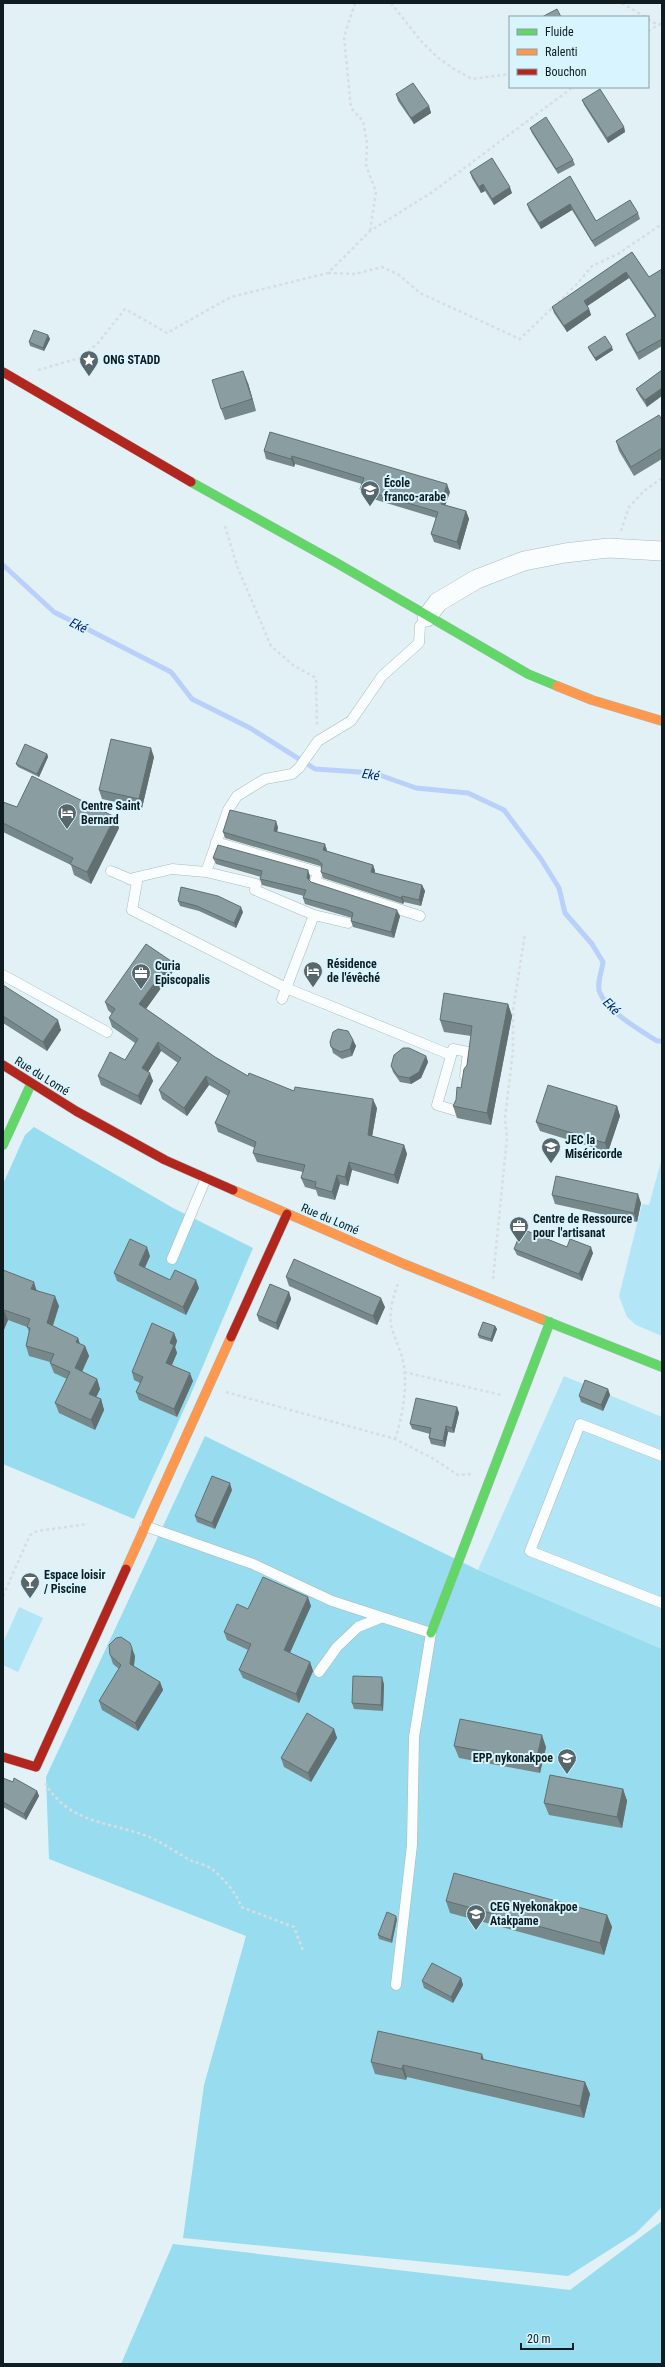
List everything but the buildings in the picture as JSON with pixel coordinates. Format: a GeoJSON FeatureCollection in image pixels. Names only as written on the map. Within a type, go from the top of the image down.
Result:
{"type":"FeatureCollection","features":[{"type":"Feature","properties":{"kind":"street"},"geometry":{"type":"LineString","coordinates":[[3,372],[238,510],[335,562],[427,617],[528,674],[592,700],[662,721]]}},
{"type":"Feature","properties":{"kind":"street"},"geometry":{"type":"LineString","coordinates":[[427,617],[438,602],[477,579],[524,561],[566,553],[608,548],[662,551]]}},
{"type":"Feature","properties":{"kind":"street","name":"Rue du Lomé"},"geometry":{"type":"LineString","coordinates":[[3,1065],[31,1084],[165,1160],[404,1264],[662,1367]]}},
{"type":"Feature","properties":{"kind":"street"},"geometry":{"type":"LineString","coordinates":[[3,1145],[31,1084]]}},
{"type":"Feature","properties":{"kind":"street"},"geometry":{"type":"LineString","coordinates":[[3,1757],[36,1767],[287,1214]]}},
{"type":"Feature","properties":{"kind":"street"},"geometry":{"type":"LineString","coordinates":[[431,1633],[491,1472],[550,1322]]}},
{"type":"Feature","properties":{"kind":"lane"},"geometry":{"type":"LineString","coordinates":[[206,872],[228,810],[237,796],[266,779],[292,774],[299,768],[318,741],[351,721],[382,676],[419,643],[420,626],[427,617]]}},
{"type":"Feature","properties":{"kind":"lane"},"geometry":{"type":"LineString","coordinates":[[216,842],[318,872],[316,882],[420,916]]}},
{"type":"Feature","properties":{"kind":"lane"},"geometry":{"type":"LineString","coordinates":[[130,879],[172,869],[206,872],[256,884],[254,890],[314,915],[348,923]]}},
{"type":"Feature","properties":{"kind":"lane"},"geometry":{"type":"LineString","coordinates":[[111,871],[136,882],[132,910],[286,988],[451,1055]]}},
{"type":"Feature","properties":{"kind":"lane"},"geometry":{"type":"LineString","coordinates":[[282,999],[314,915]]}},
{"type":"Feature","properties":{"kind":"lane"},"geometry":{"type":"LineString","coordinates":[[3,975],[107,1032]]}},
{"type":"Feature","properties":{"kind":"lane"},"geometry":{"type":"LineString","coordinates":[[454,1110],[437,1106],[453,1049],[468,1052],[465,1076]]}},
{"type":"Feature","properties":{"kind":"lane"},"geometry":{"type":"LineString","coordinates":[[172,1259],[206,1178]]}},
{"type":"Feature","properties":{"kind":"lane"},"geometry":{"type":"LineString","coordinates":[[662,1456],[580,1424],[530,1551],[662,1603]]}},
{"type":"Feature","properties":{"kind":"lane"},"geometry":{"type":"LineString","coordinates":[[145,1526],[253,1564],[332,1601],[380,1618],[431,1633],[414,1738],[412,1845],[396,1985]]}},
{"type":"Feature","properties":{"kind":"lane"},"geometry":{"type":"LineString","coordinates":[[319,1672],[337,1648],[358,1627],[380,1618]]}},
{"type":"Feature","properties":{"kind":"path"},"geometry":{"type":"LineString","coordinates":[[354,3],[344,37],[351,108],[364,121],[367,143],[366,165],[376,192],[370,231]]}},
{"type":"Feature","properties":{"kind":"path"},"geometry":{"type":"LineString","coordinates":[[391,3],[421,41],[437,57],[454,69],[472,79],[509,74]]}},
{"type":"Feature","properties":{"kind":"path"},"geometry":{"type":"LineString","coordinates":[[622,3],[643,16]]}},
{"type":"Feature","properties":{"kind":"path"},"geometry":{"type":"LineString","coordinates":[[649,20],[658,25]]}},
{"type":"Feature","properties":{"kind":"path"},"geometry":{"type":"LineString","coordinates":[[649,31],[662,23]]}},
{"type":"Feature","properties":{"kind":"path"},"geometry":{"type":"LineString","coordinates":[[328,273],[370,231],[431,193],[571,88]]}},
{"type":"Feature","properties":{"kind":"path"},"geometry":{"type":"LineString","coordinates":[[13,377],[80,358],[98,343],[125,309],[167,333],[231,297],[328,273],[355,274],[382,267],[399,275],[420,293],[520,339],[578,283],[592,266],[618,254],[662,224]]}},
{"type":"Feature","properties":{"kind":"path"},"geometry":{"type":"LineString","coordinates":[[608,548],[624,525],[629,508],[644,491],[662,478]]}},
{"type":"Feature","properties":{"kind":"path"},"geometry":{"type":"LineString","coordinates":[[224,522],[237,566],[271,646],[293,665],[316,678],[315,704],[318,741]]}},
{"type":"Feature","properties":{"kind":"path"},"geometry":{"type":"LineString","coordinates":[[490,1298],[507,1137],[505,1118],[513,1051],[513,1010],[525,934]]}},
{"type":"Feature","properties":{"kind":"path"},"geometry":{"type":"LineString","coordinates":[[395,1439],[402,1421],[404,1372],[403,1361],[392,1330],[390,1315],[393,1297],[404,1264]]}},
{"type":"Feature","properties":{"kind":"path"},"geometry":{"type":"LineString","coordinates":[[404,1372],[450,1385],[519,1399]]}},
{"type":"Feature","properties":{"kind":"path"},"geometry":{"type":"LineString","coordinates":[[209,1387],[395,1439],[434,1459],[458,1475],[491,1472]]}},
{"type":"Feature","properties":{"kind":"path"},"geometry":{"type":"LineString","coordinates":[[3,1596],[30,1535],[37,1531],[88,1524]]}},
{"type":"Feature","properties":{"kind":"path"},"geometry":{"type":"LineString","coordinates":[[36,1767],[50,1792],[75,1814],[111,1827],[144,1835],[211,1869],[229,1887],[239,1901],[241,1907],[294,1928],[303,1951]]}},
{"type":"Feature","properties":{"kind":"shaded area"},"geometry":{"type":"Polygon","coordinates":[[[34,1127],[173,1208],[253,1248],[191,1394],[134,1519],[3,1464],[3,1184],[25,1135],[34,1127]]]}},
{"type":"Feature","properties":{"kind":"shaded area"},"geometry":{"type":"Polygon","coordinates":[[[662,1158],[662,1336],[636,1325],[627,1317],[619,1296],[642,1204],[649,1205],[662,1158]]]}},
{"type":"Feature","properties":{"kind":"shaded area"},"geometry":{"type":"Polygon","coordinates":[[[564,1376],[662,1417],[662,1649],[478,1570],[564,1376]]]}},
{"type":"Feature","properties":{"kind":"shaded area"},"geometry":{"type":"Polygon","coordinates":[[[205,1436],[478,1570],[662,1649],[662,2207],[636,2233],[568,2276],[183,2238],[204,2085],[246,1936],[49,1859],[46,1777],[205,1436]]]}},
{"type":"Feature","properties":{"kind":"shaded area"},"geometry":{"type":"Polygon","coordinates":[[[19,1607],[43,1618],[18,1672],[3,1665],[3,1643],[19,1607]]]}},
{"type":"Feature","properties":{"kind":"shaded area"},"geometry":{"type":"Polygon","coordinates":[[[662,2221],[662,2364],[121,2364],[173,2244],[570,2290],[662,2221]]]}},
{"type":"Feature","properties":{"kind":"waterway","name":"Eké"},"geometry":{"type":"LineString","coordinates":[[3,565],[54,612],[171,672],[192,699],[250,728],[315,769],[374,773],[416,788],[468,793],[504,810],[541,859],[559,888],[565,913],[592,944],[603,962],[599,990],[604,1000],[625,1020],[657,1041],[662,1041]]}},
{"type":"Feature","properties":{"kind":"traffic: fast"},"geometry":{"type":"LineString","coordinates":[[191,482],[335,562],[528,674],[557,686]]}},
{"type":"Feature","properties":{"kind":"traffic: fast"},"geometry":{"type":"LineString","coordinates":[[3,1145],[31,1084]]}},
{"type":"Feature","properties":{"kind":"traffic: fast"},"geometry":{"type":"LineString","coordinates":[[541,1319],[662,1367]]}},
{"type":"Feature","properties":{"kind":"traffic: fast"},"geometry":{"type":"LineString","coordinates":[[431,1633],[550,1322]]}},
{"type":"Feature","properties":{"kind":"traffic: slow"},"geometry":{"type":"LineString","coordinates":[[557,686],[592,700],[662,721]]}},
{"type":"Feature","properties":{"kind":"traffic: slow"},"geometry":{"type":"LineString","coordinates":[[233,1190],[404,1264],[541,1319]]}},
{"type":"Feature","properties":{"kind":"traffic: slow"},"geometry":{"type":"LineString","coordinates":[[126,1569],[231,1337]]}},
{"type":"Feature","properties":{"kind":"traffic: jam"},"geometry":{"type":"LineString","coordinates":[[3,372],[191,482]]}},
{"type":"Feature","properties":{"kind":"traffic: jam"},"geometry":{"type":"LineString","coordinates":[[3,1065],[76,1111],[165,1160],[233,1190]]}},
{"type":"Feature","properties":{"kind":"traffic: jam"},"geometry":{"type":"LineString","coordinates":[[231,1337],[287,1214]]}},
{"type":"Feature","properties":{"kind":"traffic: jam"},"geometry":{"type":"LineString","coordinates":[[3,1757],[36,1767],[126,1569]]}},
{"type":"Feature","properties":{"kind":"place","name":"ONG STADD"},"geometry":{"type":"Point","coordinates":[89,377]}},
{"type":"Feature","properties":{"kind":"place","name":"École franco-arabe"},"geometry":{"type":"Point","coordinates":[370,507]}},
{"type":"Feature","properties":{"kind":"place","name":"Centre Saint Bernard"},"geometry":{"type":"Point","coordinates":[67,830]}},
{"type":"Feature","properties":{"kind":"place","name":"Résidence de l'évêché"},"geometry":{"type":"Point","coordinates":[313,988]}},
{"type":"Feature","properties":{"kind":"place","name":"Curia Episcopalis"},"geometry":{"type":"Point","coordinates":[141,990]}},
{"type":"Feature","properties":{"kind":"place","name":"JEC la Miséricorde"},"geometry":{"type":"Point","coordinates":[551,1164]}},
{"type":"Feature","properties":{"kind":"place","name":"Centre de Ressource pour l'artisanat"},"geometry":{"type":"Point","coordinates":[519,1243]}},
{"type":"Feature","properties":{"kind":"place","name":"Espace loisir / Piscine"},"geometry":{"type":"Point","coordinates":[30,1599]}},
{"type":"Feature","properties":{"kind":"place","name":"EPP nykonakpoe"},"geometry":{"type":"Point","coordinates":[567,1775]}},
{"type":"Feature","properties":{"kind":"place","name":"CEG Nyekonakpoe Atakpame"},"geometry":{"type":"Point","coordinates":[476,1931]}}]}
